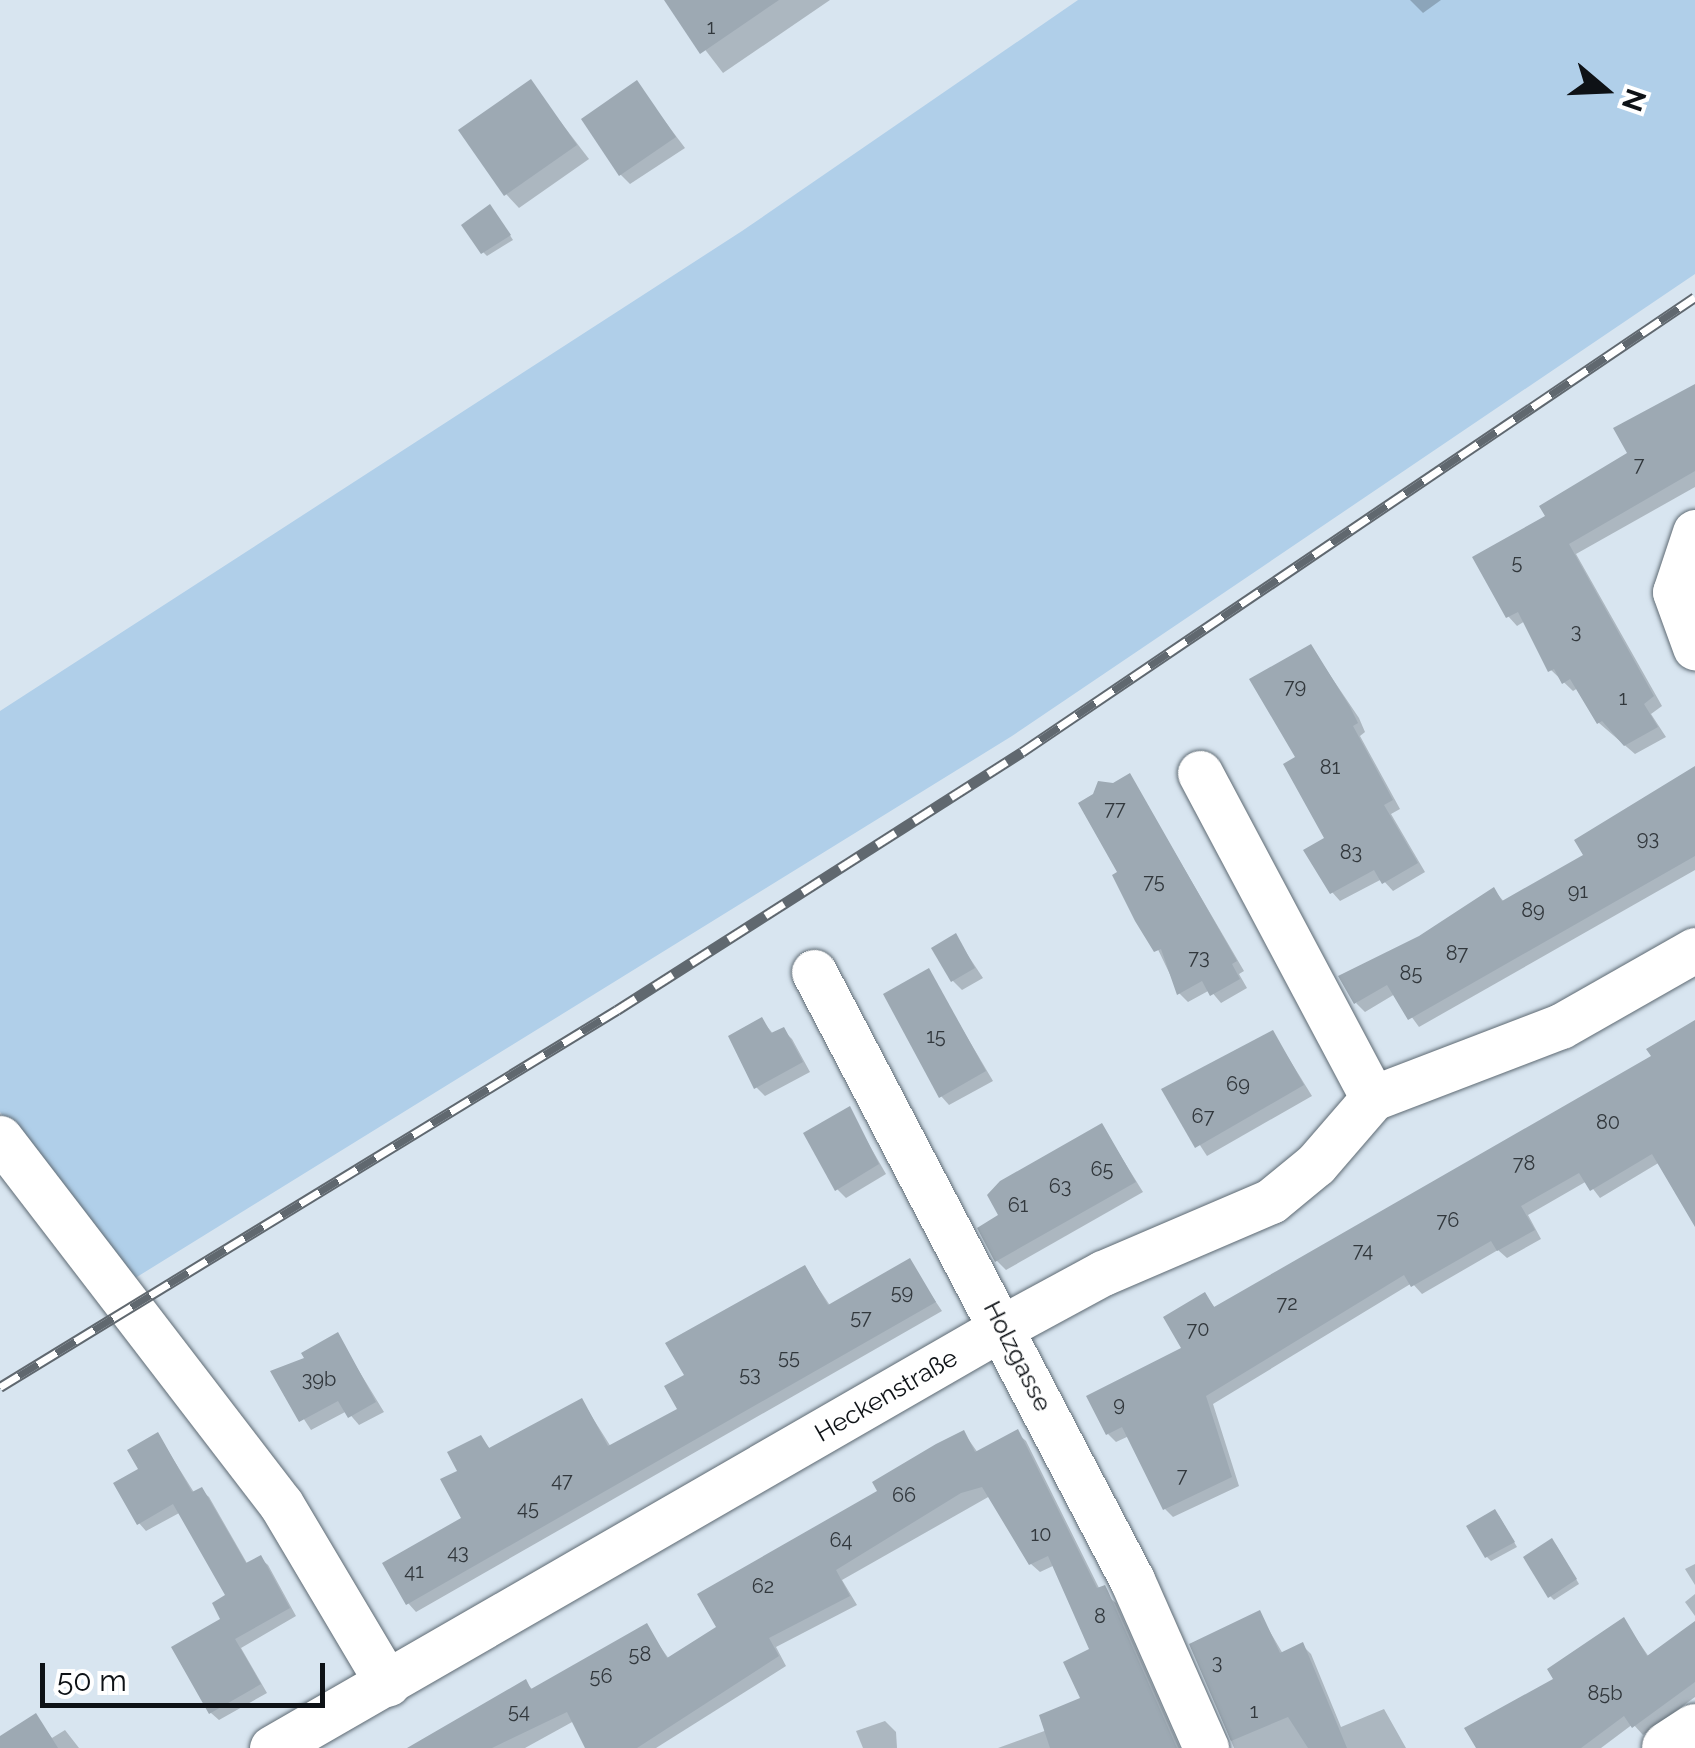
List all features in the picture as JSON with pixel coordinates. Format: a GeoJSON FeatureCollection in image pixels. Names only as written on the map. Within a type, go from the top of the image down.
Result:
{"type":"FeatureCollection","features":[{"type":"Feature","properties":{"kind":"street"},"geometry":{"type":"LineString","coordinates":[[1695,532],[1676,592],[1695,646]]}},
{"type":"Feature","properties":{"kind":"street"},"geometry":{"type":"LineString","coordinates":[[1200,773],[1373,1098]]}},
{"type":"Feature","properties":{"kind":"street","name":"Heckenstraße"},"geometry":{"type":"LineString","coordinates":[[272,1748],[1004,1327],[1103,1273],[1270,1201],[1316,1164],[1373,1098],[1561,1026],[1695,950]]}},
{"type":"Feature","properties":{"kind":"street","name":"Holzgasse"},"geometry":{"type":"LineString","coordinates":[[814,972],[1004,1327],[1132,1580],[1206,1748]]}},
{"type":"Feature","properties":{"kind":"street"},"geometry":{"type":"LineString","coordinates":[[0,1138],[134,1306],[281,1504],[388,1684]]}},
{"type":"Feature","properties":{"kind":"street"},"geometry":{"type":"LineString","coordinates":[[1670,1748],[1695,1731]]}},
{"type":"Feature","properties":{"kind":"shaded area"},"geometry":{"type":"Polygon","coordinates":[[[1078,0],[1695,0],[1695,274],[1012,736],[132,1280],[0,1112],[0,711],[742,231],[1078,0]]]}},
{"type":"Feature","properties":{"kind":"building"},"geometry":{"type":"Polygon","coordinates":[[[664,0],[779,0],[700,54],[664,0]]]}},
{"type":"Feature","properties":{"kind":"building"},"geometry":{"type":"Polygon","coordinates":[[[531,79],[577,145],[504,196],[458,130],[531,79]]]}},
{"type":"Feature","properties":{"kind":"building"},"geometry":{"type":"Polygon","coordinates":[[[637,80],[676,137],[619,176],[581,119],[637,80]]]}},
{"type":"Feature","properties":{"kind":"building"},"geometry":{"type":"Polygon","coordinates":[[[490,204],[511,235],[481,254],[461,225],[490,204]]]}},
{"type":"Feature","properties":{"kind":"building"},"geometry":{"type":"Polygon","coordinates":[[[1695,384],[1695,471],[1569,544],[1654,696],[1644,704],[1658,727],[1624,746],[1602,721],[1597,724],[1570,679],[1562,684],[1554,669],[1548,672],[1518,612],[1506,618],[1472,557],[1545,516],[1539,506],[1627,453],[1613,428],[1695,384]]]}},
{"type":"Feature","properties":{"kind":"building"},"geometry":{"type":"Polygon","coordinates":[[[1311,644],[1358,723],[1353,726],[1393,800],[1384,805],[1418,863],[1382,884],[1374,870],[1330,894],[1303,850],[1324,838],[1283,764],[1295,757],[1249,679],[1311,644]]]}},
{"type":"Feature","properties":{"kind":"building"},"geometry":{"type":"Polygon","coordinates":[[[1695,766],[1695,856],[1408,1020],[1387,985],[1354,1004],[1338,976],[1419,936],[1494,887],[1502,901],[1583,855],[1574,840],[1695,766]]]}},
{"type":"Feature","properties":{"kind":"building"},"geometry":{"type":"Polygon","coordinates":[[[1130,773],[1237,961],[1232,964],[1240,979],[1210,996],[1202,981],[1177,995],[1161,949],[1154,952],[1135,921],[1112,875],[1117,872],[1078,803],[1093,794],[1098,781],[1113,783],[1130,773]]]}},
{"type":"Feature","properties":{"kind":"building"},"geometry":{"type":"Polygon","coordinates":[[[956,933],[975,968],[951,982],[931,948],[956,933]]]}},
{"type":"Feature","properties":{"kind":"building"},"geometry":{"type":"Polygon","coordinates":[[[929,968],[986,1071],[939,1098],[883,994],[929,968]]]}},
{"type":"Feature","properties":{"kind":"building"},"geometry":{"type":"Polygon","coordinates":[[[762,1017],[771,1033],[784,1027],[803,1062],[754,1089],[728,1036],[762,1017]]]}},
{"type":"Feature","properties":{"kind":"building"},"geometry":{"type":"Polygon","coordinates":[[[1695,1020],[1695,1227],[1652,1154],[1590,1191],[1579,1173],[1521,1206],[1535,1230],[1497,1251],[1491,1241],[1411,1287],[1404,1275],[1206,1396],[1232,1477],[1163,1510],[1122,1427],[1106,1435],[1086,1396],[1181,1348],[1163,1317],[1205,1292],[1214,1307],[1651,1056],[1646,1049],[1695,1020]]]}},
{"type":"Feature","properties":{"kind":"building"},"geometry":{"type":"Polygon","coordinates":[[[1273,1030],[1304,1085],[1195,1148],[1161,1089],[1273,1030]]]}},
{"type":"Feature","properties":{"kind":"building"},"geometry":{"type":"Polygon","coordinates":[[[850,1106],[879,1164],[835,1191],[803,1133],[850,1106]]]}},
{"type":"Feature","properties":{"kind":"building"},"geometry":{"type":"Polygon","coordinates":[[[1102,1123],[1136,1182],[995,1262],[977,1228],[998,1215],[987,1195],[1000,1181],[1102,1123]]]}},
{"type":"Feature","properties":{"kind":"building"},"geometry":{"type":"Polygon","coordinates":[[[910,1258],[936,1302],[406,1605],[382,1563],[461,1518],[440,1479],[457,1471],[447,1452],[481,1435],[489,1448],[582,1398],[608,1446],[677,1409],[664,1386],[684,1375],[665,1343],[805,1265],[828,1305],[910,1258]]]}},
{"type":"Feature","properties":{"kind":"building"},"geometry":{"type":"Polygon","coordinates":[[[338,1332],[376,1402],[348,1418],[338,1401],[299,1422],[270,1371],[304,1358],[301,1353],[338,1332]]]}},
{"type":"Feature","properties":{"kind":"building"},"geometry":{"type":"Polygon","coordinates":[[[1018,1429],[1097,1588],[1105,1585],[1108,1591],[1177,1748],[1050,1748],[1039,1715],[1080,1698],[1063,1662],[1089,1649],[1048,1556],[1029,1565],[982,1487],[961,1493],[836,1570],[850,1596],[769,1638],[779,1656],[637,1748],[585,1748],[567,1712],[492,1748],[407,1748],[526,1679],[531,1689],[647,1623],[667,1658],[716,1627],[697,1594],[877,1491],[872,1482],[936,1444],[964,1430],[975,1452],[1018,1429]]]}},
{"type":"Feature","properties":{"kind":"building"},"geometry":{"type":"Polygon","coordinates":[[[158,1432],[192,1492],[202,1487],[246,1563],[261,1555],[290,1608],[235,1639],[261,1684],[209,1714],[171,1647],[220,1619],[212,1603],[225,1595],[173,1504],[137,1525],[113,1483],[138,1469],[127,1450],[158,1432]]]}},
{"type":"Feature","properties":{"kind":"building"},"geometry":{"type":"Polygon","coordinates":[[[1495,1509],[1515,1542],[1485,1558],[1466,1526],[1495,1509]]]}},
{"type":"Feature","properties":{"kind":"building"},"geometry":{"type":"Polygon","coordinates":[[[1552,1538],[1577,1579],[1548,1598],[1523,1557],[1552,1538]]]}},
{"type":"Feature","properties":{"kind":"building"},"geometry":{"type":"Polygon","coordinates":[[[1260,1610],[1280,1653],[1303,1642],[1347,1748],[1308,1748],[1288,1717],[1231,1741],[1189,1644],[1260,1610]]]}},
{"type":"Feature","properties":{"kind":"building"},"geometry":{"type":"Polygon","coordinates":[[[1624,1617],[1647,1656],[1695,1621],[1695,1682],[1632,1728],[1624,1716],[1581,1748],[1476,1748],[1464,1728],[1553,1679],[1547,1669],[1624,1617]]]}},
{"type":"Feature","properties":{"kind":"building"},"geometry":{"type":"Polygon","coordinates":[[[36,1713],[58,1748],[0,1748],[0,1736],[36,1713]]]}},
{"type":"Feature","properties":{"kind":"railway"},"geometry":{"type":"LineString","coordinates":[[0,1387],[617,1010],[1022,752],[1695,297]]}}]}
